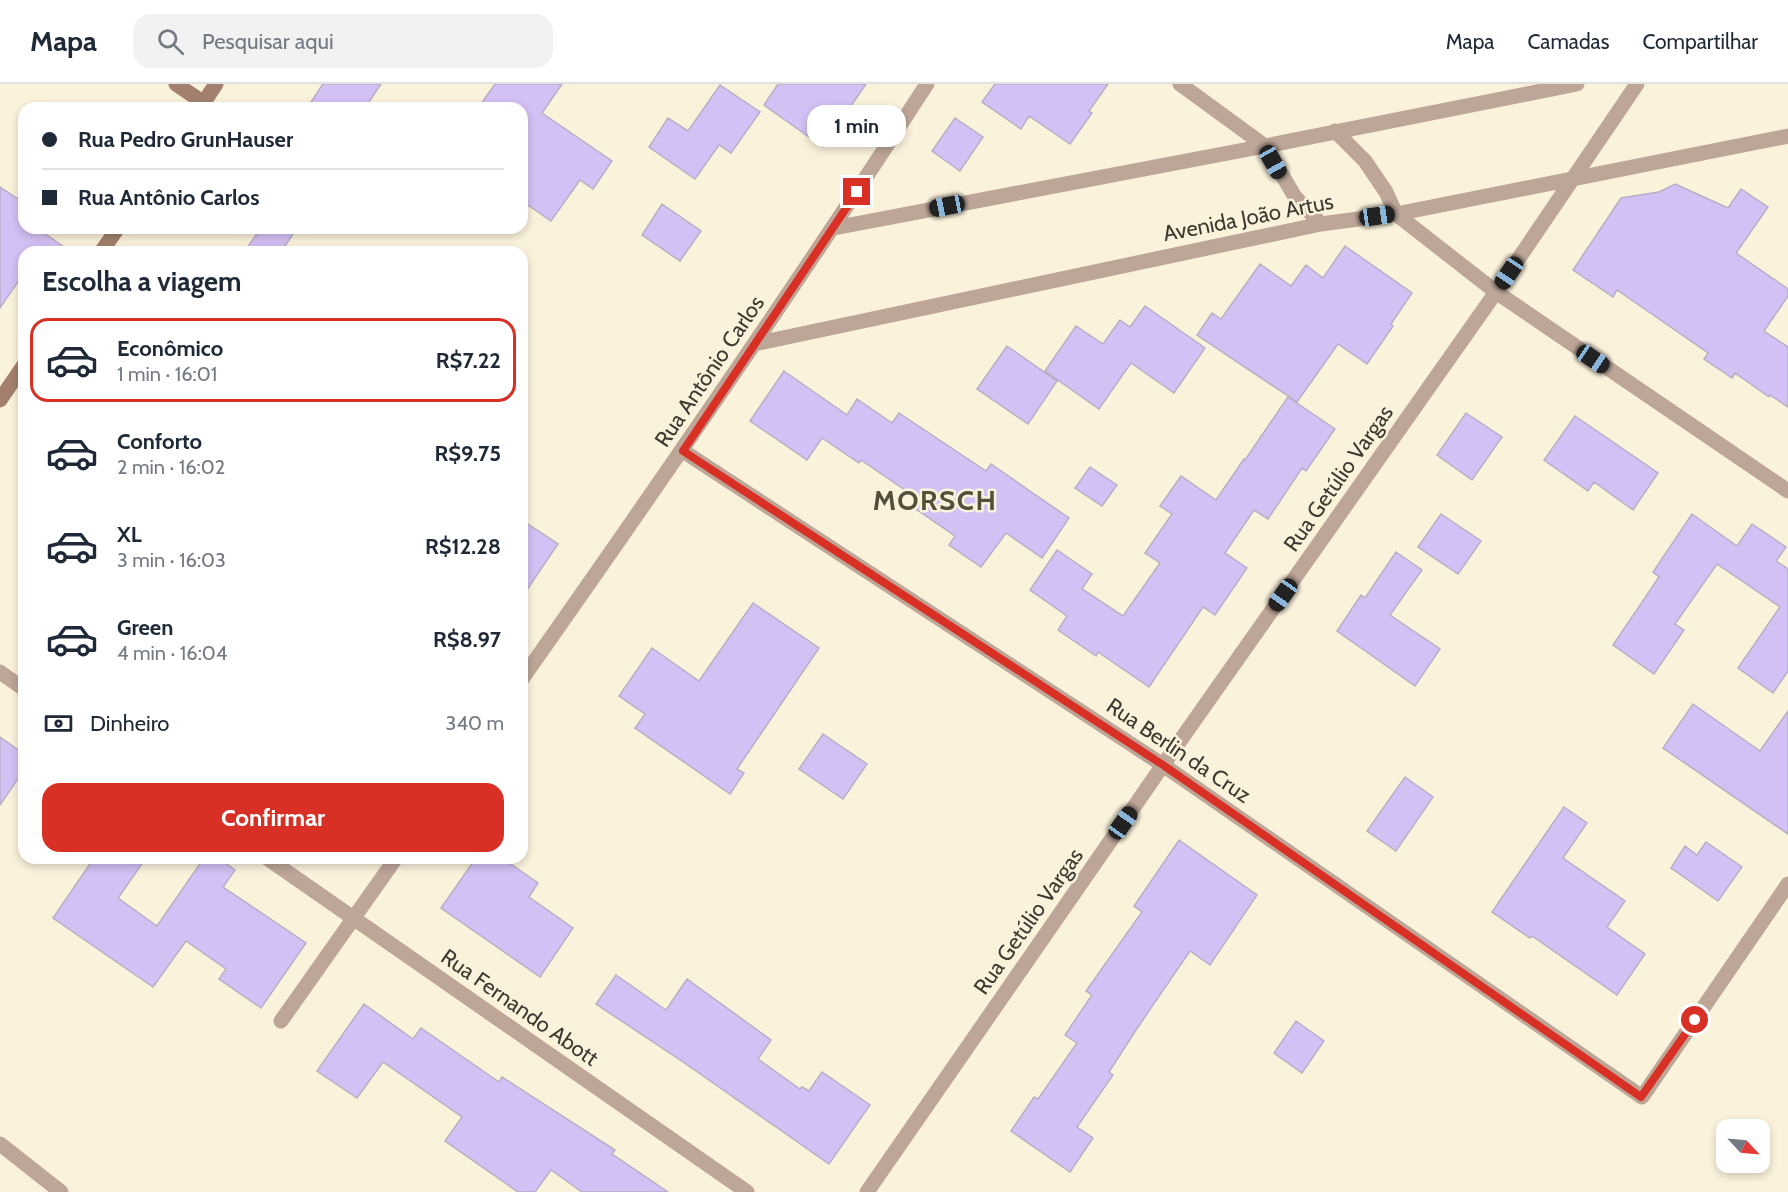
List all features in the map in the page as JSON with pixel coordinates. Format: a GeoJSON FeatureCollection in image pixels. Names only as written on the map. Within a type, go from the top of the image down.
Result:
{"type":"FeatureCollection","features":[{"type":"Feature","properties":{"kind":"main road"},"geometry":{"type":"LineString","coordinates":[[176,84],[198,102]]}},
{"type":"Feature","properties":{"kind":"main road"},"geometry":{"type":"LineString","coordinates":[[204,102],[216,84]]}},
{"type":"Feature","properties":{"kind":"main road"},"geometry":{"type":"LineString","coordinates":[[0,400],[18,384]]}},
{"type":"Feature","properties":{"kind":"street","name":"Rua Antônio Carlos"},"geometry":{"type":"LineString","coordinates":[[528,671],[683,451],[834,228],[927,84]]}},
{"type":"Feature","properties":{"kind":"street"},"geometry":{"type":"LineString","coordinates":[[1180,84],[1265,146],[1294,197],[1321,224]]}},
{"type":"Feature","properties":{"kind":"street"},"geometry":{"type":"LineString","coordinates":[[834,228],[1577,84]]}},
{"type":"Feature","properties":{"kind":"street","name":"Rua Getúlio Vargas"},"geometry":{"type":"LineString","coordinates":[[867,1192],[1163,765],[1496,292],[1637,84]]}},
{"type":"Feature","properties":{"kind":"street"},"geometry":{"type":"LineString","coordinates":[[1335,131],[1365,161],[1386,192],[1396,214],[1496,292],[1788,491]]}},
{"type":"Feature","properties":{"kind":"street","name":"Avenida João Artus"},"geometry":{"type":"LineString","coordinates":[[754,344],[1321,224],[1396,214],[1788,136]]}},
{"type":"Feature","properties":{"kind":"street","name":"Rua Berlin da Cruz"},"geometry":{"type":"LineString","coordinates":[[683,451],[1163,765],[1641,1097],[1788,884]]}},
{"type":"Feature","properties":{"kind":"street"},"geometry":{"type":"LineString","coordinates":[[0,672],[18,685]]}},
{"type":"Feature","properties":{"kind":"street","name":"Rua Fernando Abott"},"geometry":{"type":"LineString","coordinates":[[276,864],[747,1192]]}},
{"type":"Feature","properties":{"kind":"street"},"geometry":{"type":"LineString","coordinates":[[281,1021],[392,864]]}},
{"type":"Feature","properties":{"kind":"street"},"geometry":{"type":"LineString","coordinates":[[0,1144],[61,1192]]}},
{"type":"Feature","properties":{"kind":"building"},"geometry":{"type":"Polygon","coordinates":[[[323,84],[381,84],[369,102],[311,102],[323,84]]]}},
{"type":"Feature","properties":{"kind":"building"},"geometry":{"type":"Polygon","coordinates":[[[495,84],[562,84],[542,113],[612,161],[593,189],[580,180],[551,221],[528,205],[528,102],[482,102],[495,84]]]}},
{"type":"Feature","properties":{"kind":"building"},"geometry":{"type":"Polygon","coordinates":[[[778,84],[866,84],[823,147],[764,105],[778,84]]]}},
{"type":"Feature","properties":{"kind":"building"},"geometry":{"type":"Polygon","coordinates":[[[995,84],[1108,84],[1089,111],[1092,113],[1070,144],[1029,116],[1021,129],[982,102],[995,84]]]}},
{"type":"Feature","properties":{"kind":"building"},"geometry":{"type":"Polygon","coordinates":[[[720,85],[760,112],[731,153],[719,145],[695,179],[649,147],[668,118],[688,131],[720,85]]]}},
{"type":"Feature","properties":{"kind":"building"},"geometry":{"type":"Polygon","coordinates":[[[955,118],[983,137],[960,171],[932,151],[955,118]]]}},
{"type":"Feature","properties":{"kind":"building"},"geometry":{"type":"Polygon","coordinates":[[[1675,184],[1728,208],[1741,189],[1768,207],[1736,253],[1788,289],[1788,296],[1764,331],[1788,347],[1788,407],[1770,395],[1769,397],[1735,373],[1732,378],[1704,359],[1708,353],[1617,290],[1613,297],[1573,270],[1621,198],[1659,192],[1675,184]]]}},
{"type":"Feature","properties":{"kind":"building"},"geometry":{"type":"Polygon","coordinates":[[[0,187],[18,199],[18,234],[46,234],[62,246],[18,246],[18,282],[0,308],[0,187]]]}},
{"type":"Feature","properties":{"kind":"building"},"geometry":{"type":"Polygon","coordinates":[[[662,204],[701,231],[680,261],[642,235],[662,204]]]}},
{"type":"Feature","properties":{"kind":"building"},"geometry":{"type":"Polygon","coordinates":[[[257,234],[293,234],[285,246],[248,246],[257,234]]]}},
{"type":"Feature","properties":{"kind":"building"},"geometry":{"type":"Polygon","coordinates":[[[1345,246],[1412,293],[1367,364],[1338,344],[1297,402],[1197,335],[1212,313],[1221,319],[1260,264],[1291,286],[1306,265],[1323,278],[1345,246]]]}},
{"type":"Feature","properties":{"kind":"building"},"geometry":{"type":"Polygon","coordinates":[[[1145,306],[1205,348],[1174,393],[1131,363],[1099,409],[1045,371],[1076,326],[1103,344],[1120,320],[1130,327],[1145,306]]]}},
{"type":"Feature","properties":{"kind":"building"},"geometry":{"type":"Polygon","coordinates":[[[1007,346],[1057,381],[1028,424],[977,389],[1007,346]]]}},
{"type":"Feature","properties":{"kind":"building"},"geometry":{"type":"Polygon","coordinates":[[[784,371],[847,415],[857,399],[892,423],[899,413],[986,471],[991,464],[1069,518],[1042,558],[1006,533],[981,567],[949,545],[955,536],[910,505],[915,497],[861,460],[859,463],[822,438],[807,460],[750,421],[784,371]]]}},
{"type":"Feature","properties":{"kind":"building"},"geometry":{"type":"Polygon","coordinates":[[[1288,397],[1335,429],[1306,471],[1302,468],[1268,519],[1254,510],[1225,553],[1247,568],[1215,615],[1203,607],[1149,687],[1098,652],[1096,656],[1058,630],[1067,616],[1030,590],[1057,550],[1092,574],[1082,589],[1123,616],[1160,563],[1145,553],[1172,514],[1160,506],[1181,476],[1216,500],[1288,397]]]}},
{"type":"Feature","properties":{"kind":"building"},"geometry":{"type":"Polygon","coordinates":[[[1466,413],[1502,437],[1472,480],[1437,455],[1466,413]]]}},
{"type":"Feature","properties":{"kind":"building"},"geometry":{"type":"Polygon","coordinates":[[[1575,416],[1658,473],[1633,510],[1594,482],[1588,491],[1544,460],[1575,416]]]}},
{"type":"Feature","properties":{"kind":"building"},"geometry":{"type":"Polygon","coordinates":[[[1090,467],[1117,485],[1102,506],[1075,488],[1090,467]]]}},
{"type":"Feature","properties":{"kind":"building"},"geometry":{"type":"Polygon","coordinates":[[[1441,514],[1481,541],[1458,574],[1418,547],[1441,514]]]}},
{"type":"Feature","properties":{"kind":"building"},"geometry":{"type":"Polygon","coordinates":[[[1692,514],[1737,546],[1752,524],[1786,547],[1776,561],[1788,569],[1788,671],[1773,693],[1738,668],[1780,607],[1717,564],[1675,624],[1684,630],[1654,674],[1613,645],[1659,577],[1653,572],[1692,514]]]}},
{"type":"Feature","properties":{"kind":"building"},"geometry":{"type":"Polygon","coordinates":[[[528,524],[558,544],[528,588],[528,524]]]}},
{"type":"Feature","properties":{"kind":"building"},"geometry":{"type":"Polygon","coordinates":[[[1396,552],[1422,570],[1390,615],[1440,649],[1415,686],[1337,631],[1361,595],[1365,598],[1396,552]]]}},
{"type":"Feature","properties":{"kind":"building"},"geometry":{"type":"Polygon","coordinates":[[[753,603],[819,648],[737,769],[744,773],[730,794],[635,728],[645,714],[619,696],[652,648],[699,681],[753,603]]]}},
{"type":"Feature","properties":{"kind":"building"},"geometry":{"type":"Polygon","coordinates":[[[1693,704],[1760,751],[1788,711],[1788,834],[1663,748],[1693,704]]]}},
{"type":"Feature","properties":{"kind":"building"},"geometry":{"type":"Polygon","coordinates":[[[823,734],[867,764],[843,799],[799,769],[823,734]]]}},
{"type":"Feature","properties":{"kind":"building"},"geometry":{"type":"Polygon","coordinates":[[[0,737],[18,750],[18,779],[0,805],[0,737]]]}},
{"type":"Feature","properties":{"kind":"building"},"geometry":{"type":"Polygon","coordinates":[[[1405,777],[1433,797],[1396,851],[1367,831],[1405,777]]]}},
{"type":"Feature","properties":{"kind":"building"},"geometry":{"type":"Polygon","coordinates":[[[1564,807],[1587,823],[1563,858],[1625,901],[1607,927],[1645,954],[1617,995],[1532,936],[1530,938],[1492,912],[1564,807]]]}},
{"type":"Feature","properties":{"kind":"building"},"geometry":{"type":"Polygon","coordinates":[[[1179,840],[1257,895],[1210,965],[1190,951],[1136,1030],[1109,1072],[1113,1075],[1077,1127],[1093,1138],[1070,1172],[1011,1131],[1034,1097],[1038,1099],[1077,1043],[1065,1035],[1092,995],[1086,991],[1142,912],[1134,906],[1179,840]]]}},
{"type":"Feature","properties":{"kind":"building"},"geometry":{"type":"Polygon","coordinates":[[[1706,842],[1742,867],[1718,901],[1671,868],[1685,846],[1697,855],[1706,842]]]}},
{"type":"Feature","properties":{"kind":"building"},"geometry":{"type":"Polygon","coordinates":[[[90,864],[142,864],[118,898],[157,926],[200,864],[226,864],[235,870],[223,887],[306,943],[261,1008],[219,979],[226,969],[186,941],[153,987],[53,918],[90,864]]]}},
{"type":"Feature","properties":{"kind":"building"},"geometry":{"type":"Polygon","coordinates":[[[472,864],[511,864],[538,883],[529,897],[573,928],[540,977],[441,908],[472,864]]]}},
{"type":"Feature","properties":{"kind":"building"},"geometry":{"type":"Polygon","coordinates":[[[616,975],[666,1010],[687,979],[771,1040],[758,1059],[800,1089],[802,1087],[809,1091],[822,1072],[870,1105],[829,1164],[596,1004],[616,975]]]}},
{"type":"Feature","properties":{"kind":"building"},"geometry":{"type":"Polygon","coordinates":[[[364,1004],[413,1039],[421,1028],[499,1082],[502,1077],[615,1150],[612,1154],[668,1192],[582,1192],[551,1170],[535,1192],[518,1192],[445,1141],[462,1117],[383,1062],[357,1098],[317,1071],[364,1004]]]}},
{"type":"Feature","properties":{"kind":"building"},"geometry":{"type":"Polygon","coordinates":[[[1296,1021],[1324,1041],[1302,1073],[1274,1053],[1296,1021]]]}},
{"type":"Feature","properties":{"kind":"district","name":"MORSCH"},"geometry":{"type":"Point","coordinates":[935,500]}},
{"type":"Feature","properties":{"kind":"route"},"geometry":{"type":"LineString","coordinates":[[857,192],[683,451],[1163,765],[1641,1097],[1695,1020]]}}]}
